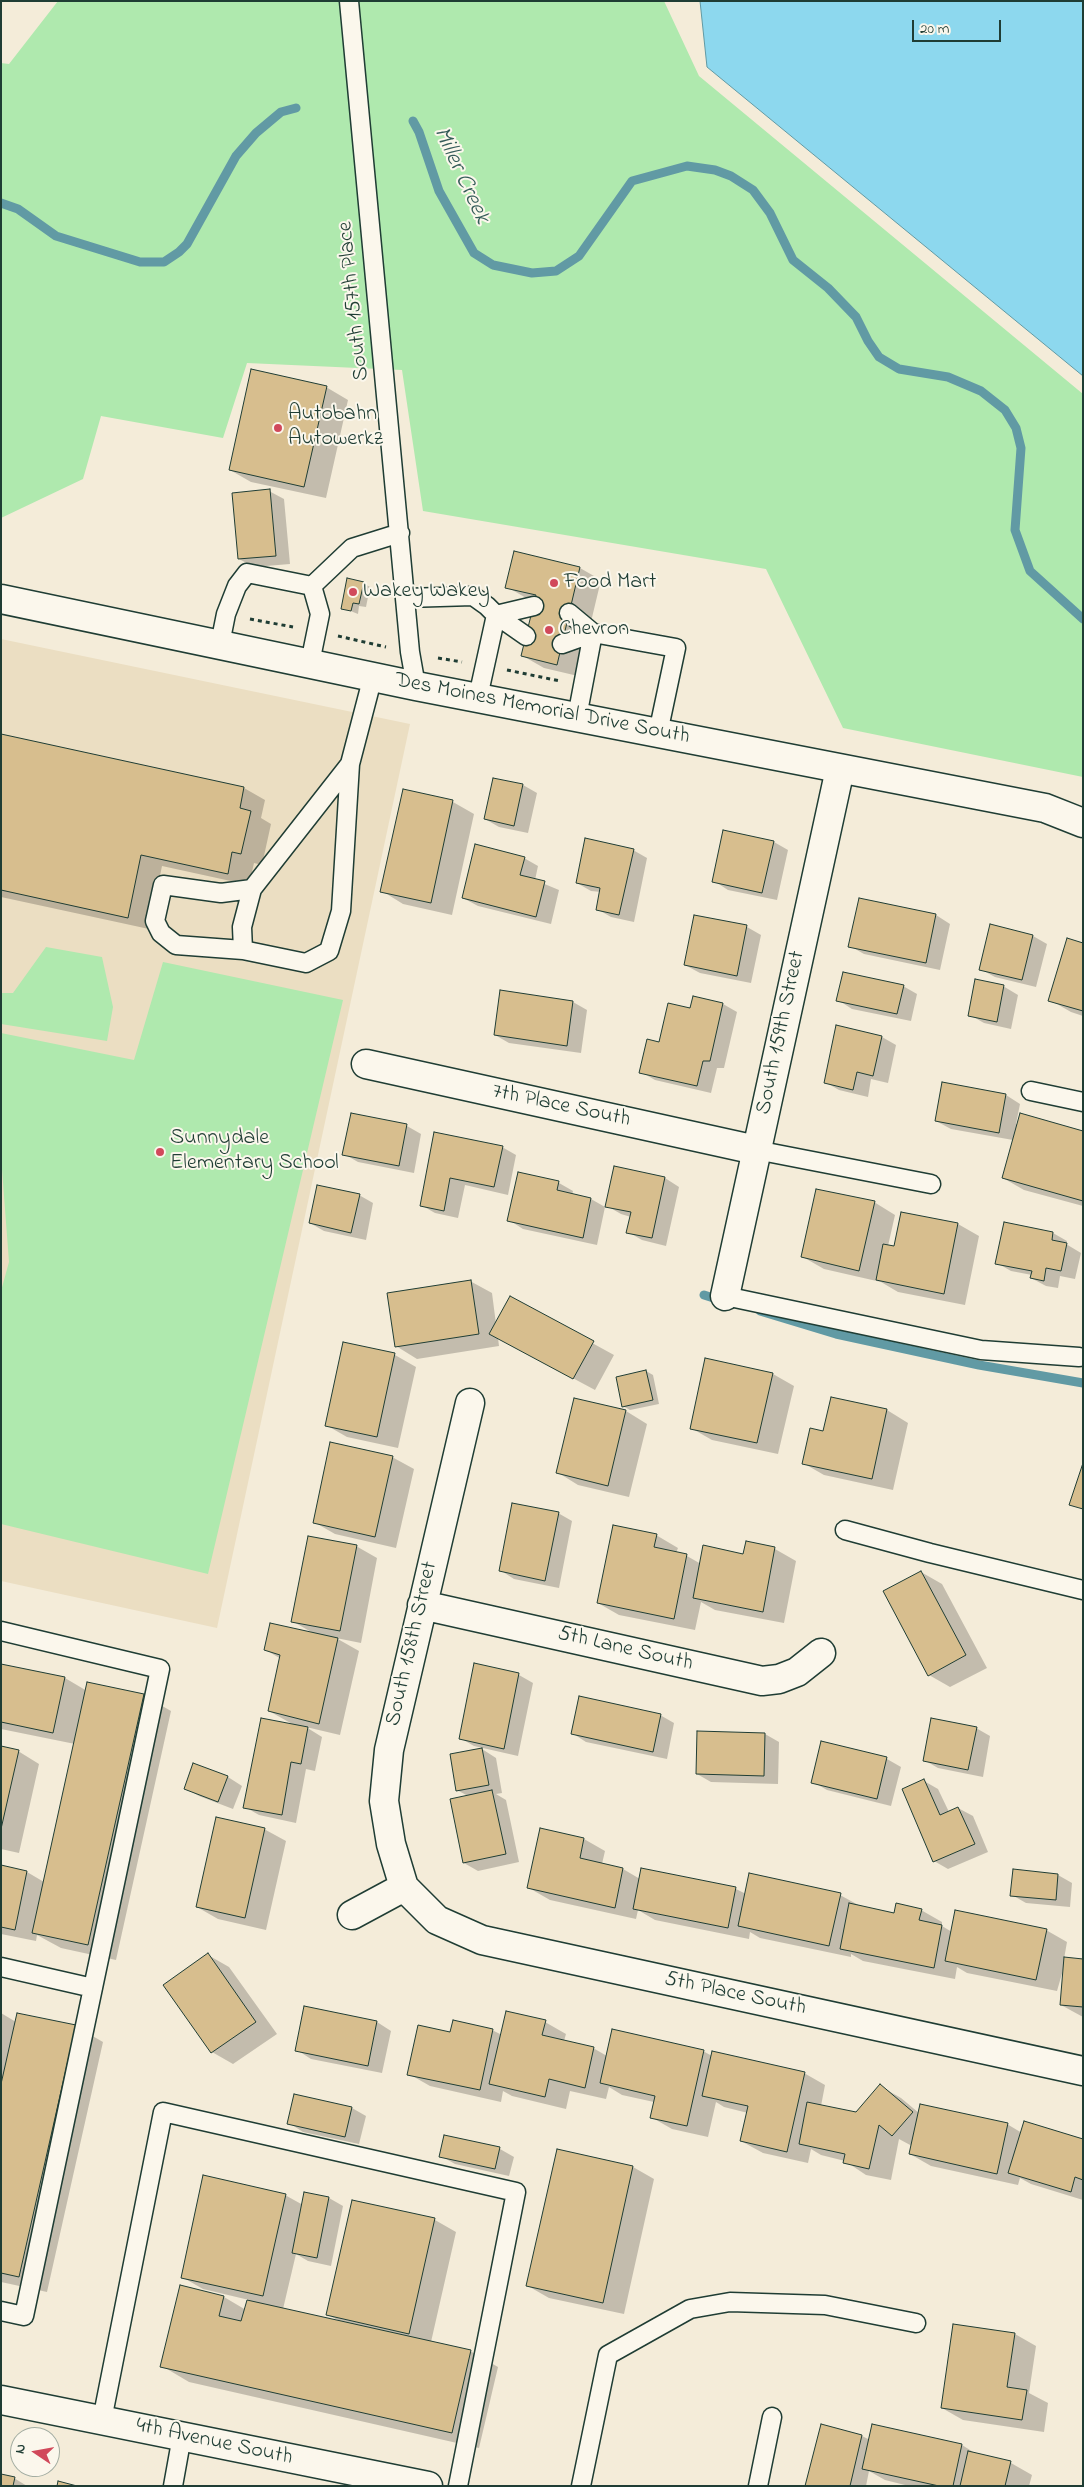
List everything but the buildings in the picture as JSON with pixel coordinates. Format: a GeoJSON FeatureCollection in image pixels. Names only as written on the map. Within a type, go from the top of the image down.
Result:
{"type":"FeatureCollection","features":[{"type":"Feature","properties":{"kind":"street","name":"Des Moines Memorial Drive South"},"geometry":{"type":"LineString","coordinates":[[1,599],[416,686],[840,770],[1045,808],[1083,823]]}},
{"type":"Feature","properties":{"kind":"street","name":"South 159th Street"},"geometry":{"type":"LineString","coordinates":[[725,1296],[840,770]]}},
{"type":"Feature","properties":{"kind":"street","name":"7th Place South"},"geometry":{"type":"LineString","coordinates":[[366,1064],[756,1150]]}},
{"type":"Feature","properties":{"kind":"street","name":"South 158th Street"},"geometry":{"type":"LineString","coordinates":[[404,1887],[391,1844],[384,1801],[389,1750],[470,1403]]}},
{"type":"Feature","properties":{"kind":"street","name":"5th Lane South"},"geometry":{"type":"LineString","coordinates":[[422,1605],[762,1681],[779,1679],[797,1672],[821,1653]]}},
{"type":"Feature","properties":{"kind":"street"},"geometry":{"type":"LineString","coordinates":[[352,1915],[404,1887]]}},
{"type":"Feature","properties":{"kind":"street","name":"5th Place South"},"geometry":{"type":"LineString","coordinates":[[404,1887],[437,1920],[482,1940],[1083,2071]]}},
{"type":"Feature","properties":{"kind":"street","name":"4th Avenue South"},"geometry":{"type":"LineString","coordinates":[[1,2400],[428,2486]]}},
{"type":"Feature","properties":{"kind":"lane","name":"South 157th Place"},"geometry":{"type":"LineString","coordinates":[[349,1],[410,652],[416,686]]}},
{"type":"Feature","properties":{"kind":"lane"},"geometry":{"type":"LineString","coordinates":[[312,586],[352,548],[400,532]]}},
{"type":"Feature","properties":{"kind":"lane"},"geometry":{"type":"LineString","coordinates":[[220,644],[226,614],[236,586],[247,573],[312,586]]}},
{"type":"Feature","properties":{"kind":"lane"},"geometry":{"type":"LineString","coordinates":[[310,663],[320,614],[312,586]]}},
{"type":"Feature","properties":{"kind":"lane"},"geometry":{"type":"LineString","coordinates":[[406,598],[473,596],[526,636]]}},
{"type":"Feature","properties":{"kind":"lane"},"geometry":{"type":"LineString","coordinates":[[496,615],[534,606]]}},
{"type":"Feature","properties":{"kind":"lane"},"geometry":{"type":"LineString","coordinates":[[569,613],[593,633],[676,648],[658,733]]}},
{"type":"Feature","properties":{"kind":"lane"},"geometry":{"type":"LineString","coordinates":[[478,698],[496,615]]}},
{"type":"Feature","properties":{"kind":"lane"},"geometry":{"type":"LineString","coordinates":[[562,644],[593,633]]}},
{"type":"Feature","properties":{"kind":"lane"},"geometry":{"type":"LineString","coordinates":[[577,717],[593,633]]}},
{"type":"Feature","properties":{"kind":"lane"},"geometry":{"type":"LineString","coordinates":[[252,889],[221,893],[163,885],[155,921],[161,933],[176,945],[243,950],[306,963],[328,951],[341,911],[350,764],[373,676]]}},
{"type":"Feature","properties":{"kind":"lane"},"geometry":{"type":"LineString","coordinates":[[243,950],[242,927],[252,889],[350,764]]}},
{"type":"Feature","properties":{"kind":"lane"},"geometry":{"type":"LineString","coordinates":[[1031,1091],[1083,1102]]}},
{"type":"Feature","properties":{"kind":"lane"},"geometry":{"type":"LineString","coordinates":[[756,1150],[931,1184]]}},
{"type":"Feature","properties":{"kind":"lane"},"geometry":{"type":"LineString","coordinates":[[725,1296],[981,1350],[1079,1356]]}},
{"type":"Feature","properties":{"kind":"lane"},"geometry":{"type":"LineString","coordinates":[[845,1530],[930,1554],[1083,1590]]}},
{"type":"Feature","properties":{"kind":"lane"},"geometry":{"type":"LineString","coordinates":[[1,1631],[160,1669],[24,2316],[1,2311]]}},
{"type":"Feature","properties":{"kind":"lane"},"geometry":{"type":"LineString","coordinates":[[1,1967],[93,1988]]}},
{"type":"Feature","properties":{"kind":"lane"},"geometry":{"type":"LineString","coordinates":[[102,2420],[163,2112],[516,2192],[458,2486]]}},
{"type":"Feature","properties":{"kind":"lane"},"geometry":{"type":"LineString","coordinates":[[581,2486],[608,2355],[690,2309],[730,2302],[825,2306],[916,2323]]}},
{"type":"Feature","properties":{"kind":"lane"},"geometry":{"type":"LineString","coordinates":[[758,2486],[772,2417]]}},
{"type":"Feature","properties":{"kind":"lane"},"geometry":{"type":"LineString","coordinates":[[173,2486],[182,2436]]}},
{"type":"Feature","properties":{"kind":"shaded area","name":"Sunnydale Elementary School"},"geometry":{"type":"Polygon","coordinates":[[[1,639],[410,724],[217,1628],[1,1581],[1,639]]]}},
{"type":"Feature","properties":{"kind":"green space"},"geometry":{"type":"Polygon","coordinates":[[[58,1],[664,1],[699,76],[1083,394],[1083,777],[843,728],[766,569],[423,511],[402,370],[247,363],[223,438],[101,416],[83,479],[1,518],[1,63],[9,64],[58,1]]]}},
{"type":"Feature","properties":{"kind":"green space"},"geometry":{"type":"Polygon","coordinates":[[[46,947],[102,957],[113,1007],[107,1041],[1,1024],[1,993],[13,993],[46,947]]]}},
{"type":"Feature","properties":{"kind":"green space"},"geometry":{"type":"Polygon","coordinates":[[[163,962],[343,1000],[208,1574],[1,1524],[1,1291],[9,1262],[1,1156],[1,1033],[134,1060],[163,962]]]}},
{"type":"Feature","properties":{"kind":"water"},"geometry":{"type":"Polygon","coordinates":[[[700,1],[1083,1],[1083,376],[707,67],[700,1]]]}},
{"type":"Feature","properties":{"kind":"waterway","name":"Miller Creek"},"geometry":{"type":"LineString","coordinates":[[1,203],[18,209],[56,236],[140,262],[164,262],[187,244],[236,156],[256,133],[281,112],[296,108]]}},
{"type":"Feature","properties":{"kind":"waterway","name":"Miller Creek"},"geometry":{"type":"LineString","coordinates":[[413,121],[419,132],[439,191],[474,253],[493,265],[532,273],[556,271],[579,256],[632,181],[687,166],[715,170],[731,176],[753,190],[770,213],[793,260],[828,288],[856,317],[868,341],[879,357],[899,369],[948,377],[981,391],[1005,410],[1016,428],[1021,448],[1015,530],[1030,571],[1083,619]]}},
{"type":"Feature","properties":{"kind":"waterway"},"geometry":{"type":"LineString","coordinates":[[704,1295],[723,1301]]}},
{"type":"Feature","properties":{"kind":"waterway"},"geometry":{"type":"LineString","coordinates":[[760,1311],[836,1334],[979,1365],[1083,1383]]}},
{"type":"Feature","properties":{"kind":"place","name":"Autobahn Autowerkz"},"geometry":{"type":"Point","coordinates":[278,428]}},
{"type":"Feature","properties":{"kind":"place","name":"Food Mart"},"geometry":{"type":"Point","coordinates":[554,583]}},
{"type":"Feature","properties":{"kind":"place","name":"Wakey Wakey"},"geometry":{"type":"Point","coordinates":[353,592]}},
{"type":"Feature","properties":{"kind":"place","name":"Chevron"},"geometry":{"type":"Point","coordinates":[549,630]}},
{"type":"Feature","properties":{"kind":"place","name":"Sunnydale Elementary School"},"geometry":{"type":"Point","coordinates":[160,1152]}}]}
